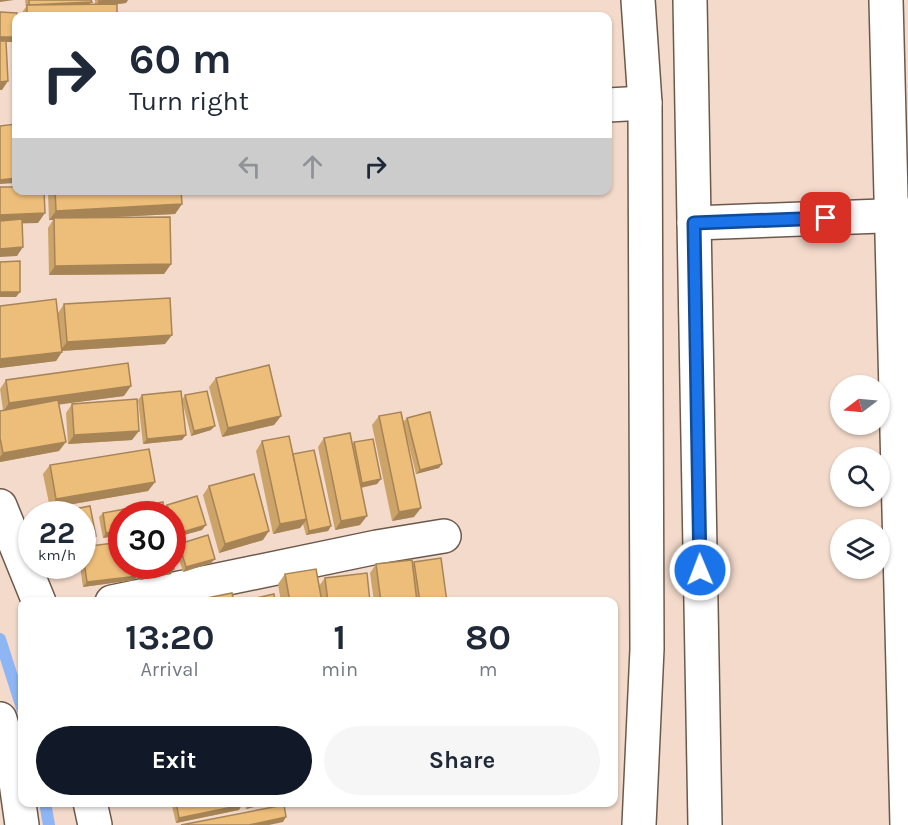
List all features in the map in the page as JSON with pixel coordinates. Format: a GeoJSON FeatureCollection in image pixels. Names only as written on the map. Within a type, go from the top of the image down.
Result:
{"type":"FeatureCollection","features":[{"type":"Feature","properties":{"kind":"street"},"geometry":{"type":"LineString","coordinates":[[638,0],[645,104],[647,649],[639,825]]}},
{"type":"Feature","properties":{"kind":"street"},"geometry":{"type":"LineString","coordinates":[[690,0],[705,825]]}},
{"type":"Feature","properties":{"kind":"street"},"geometry":{"type":"LineString","coordinates":[[886,0],[900,215],[907,825]]}},
{"type":"Feature","properties":{"kind":"street"},"geometry":{"type":"LineString","coordinates":[[612,105],[645,104]]}},
{"type":"Feature","properties":{"kind":"street"},"geometry":{"type":"LineString","coordinates":[[694,223],[900,215]]}},
{"type":"Feature","properties":{"kind":"street"},"geometry":{"type":"LineString","coordinates":[[0,506],[37,597]]}},
{"type":"Feature","properties":{"kind":"street"},"geometry":{"type":"LineString","coordinates":[[136,597],[377,547],[444,536]]}},
{"type":"Feature","properties":{"kind":"street"},"geometry":{"type":"LineString","coordinates":[[0,719],[14,768],[18,796]]}},
{"type":"Feature","properties":{"kind":"street"},"geometry":{"type":"LineString","coordinates":[[19,807],[22,825]]}},
{"type":"Feature","properties":{"kind":"street"},"geometry":{"type":"LineString","coordinates":[[91,807],[95,825]]}},
{"type":"Feature","properties":{"kind":"building"},"geometry":{"type":"Polygon","coordinates":[[[29,0],[91,0],[92,2],[29,5],[29,0]]]}},
{"type":"Feature","properties":{"kind":"building"},"geometry":{"type":"Polygon","coordinates":[[[117,4],[117,12],[27,12],[27,5],[117,4]]]}},
{"type":"Feature","properties":{"kind":"building"},"geometry":{"type":"Polygon","coordinates":[[[0,12],[12,13],[12,37],[0,37],[0,12]]]}},
{"type":"Feature","properties":{"kind":"building"},"geometry":{"type":"Polygon","coordinates":[[[0,41],[6,41],[8,81],[0,82],[0,41]]]}},
{"type":"Feature","properties":{"kind":"building"},"geometry":{"type":"Polygon","coordinates":[[[12,124],[12,178],[0,180],[0,126],[12,124]]]}},
{"type":"Feature","properties":{"kind":"building"},"geometry":{"type":"Polygon","coordinates":[[[0,187],[12,187],[12,195],[44,195],[45,213],[0,215],[0,187]]]}},
{"type":"Feature","properties":{"kind":"building"},"geometry":{"type":"Polygon","coordinates":[[[55,195],[181,195],[182,204],[56,211],[55,195]]]}},
{"type":"Feature","properties":{"kind":"building"},"geometry":{"type":"Polygon","coordinates":[[[170,217],[171,264],[55,266],[54,218],[170,217]]]}},
{"type":"Feature","properties":{"kind":"building"},"geometry":{"type":"Polygon","coordinates":[[[22,219],[23,247],[0,249],[0,221],[22,219]]]}},
{"type":"Feature","properties":{"kind":"building"},"geometry":{"type":"Polygon","coordinates":[[[20,261],[20,292],[0,292],[0,262],[20,261]]]}},
{"type":"Feature","properties":{"kind":"building"},"geometry":{"type":"Polygon","coordinates":[[[170,298],[172,335],[67,342],[64,304],[170,298]]]}},
{"type":"Feature","properties":{"kind":"building"},"geometry":{"type":"Polygon","coordinates":[[[56,299],[62,352],[0,359],[0,306],[56,299]]]}},
{"type":"Feature","properties":{"kind":"building"},"geometry":{"type":"Polygon","coordinates":[[[128,363],[131,386],[9,403],[6,380],[128,363]]]}},
{"type":"Feature","properties":{"kind":"building"},"geometry":{"type":"Polygon","coordinates":[[[269,365],[281,416],[228,428],[216,378],[269,365]]]}},
{"type":"Feature","properties":{"kind":"building"},"geometry":{"type":"Polygon","coordinates":[[[181,391],[186,435],[147,439],[142,395],[181,391]]]}},
{"type":"Feature","properties":{"kind":"building"},"geometry":{"type":"Polygon","coordinates":[[[207,391],[215,426],[194,431],[185,395],[207,391]]]}},
{"type":"Feature","properties":{"kind":"building"},"geometry":{"type":"Polygon","coordinates":[[[137,399],[139,431],[74,435],[72,404],[137,399]]]}},
{"type":"Feature","properties":{"kind":"building"},"geometry":{"type":"Polygon","coordinates":[[[58,400],[66,442],[3,453],[0,438],[0,411],[58,400]]]}},
{"type":"Feature","properties":{"kind":"building"},"geometry":{"type":"Polygon","coordinates":[[[401,412],[421,508],[399,512],[379,416],[401,412]]]}},
{"type":"Feature","properties":{"kind":"building"},"geometry":{"type":"Polygon","coordinates":[[[430,412],[442,464],[420,470],[407,418],[430,412]]]}},
{"type":"Feature","properties":{"kind":"building"},"geometry":{"type":"Polygon","coordinates":[[[350,433],[367,516],[341,521],[324,438],[350,433]]]}},
{"type":"Feature","properties":{"kind":"building"},"geometry":{"type":"Polygon","coordinates":[[[289,436],[307,519],[280,524],[262,441],[289,436]]]}},
{"type":"Feature","properties":{"kind":"building"},"geometry":{"type":"Polygon","coordinates":[[[373,439],[381,479],[362,483],[354,442],[373,439]]]}},
{"type":"Feature","properties":{"kind":"building"},"geometry":{"type":"Polygon","coordinates":[[[149,449],[155,482],[56,499],[50,465],[149,449]]]}},
{"type":"Feature","properties":{"kind":"building"},"geometry":{"type":"Polygon","coordinates":[[[314,450],[331,526],[309,531],[293,454],[314,450]]]}},
{"type":"Feature","properties":{"kind":"building"},"geometry":{"type":"Polygon","coordinates":[[[254,474],[269,531],[225,544],[209,486],[254,474]]]}},
{"type":"Feature","properties":{"kind":"building"},"geometry":{"type":"Polygon","coordinates":[[[197,496],[206,525],[186,531],[186,501],[180,501],[197,496]]]}},
{"type":"Feature","properties":{"kind":"building"},"geometry":{"type":"Polygon","coordinates":[[[108,512],[108,533],[106,533],[103,513],[108,512]]]}},
{"type":"Feature","properties":{"kind":"building"},"geometry":{"type":"Polygon","coordinates":[[[208,535],[215,559],[186,567],[186,542],[208,535]]]}},
{"type":"Feature","properties":{"kind":"building"},"geometry":{"type":"Polygon","coordinates":[[[108,544],[108,579],[112,579],[87,582],[87,579],[96,579],[96,545],[108,544]]]}},
{"type":"Feature","properties":{"kind":"building"},"geometry":{"type":"Polygon","coordinates":[[[441,558],[446,597],[419,597],[414,562],[441,558]]]}},
{"type":"Feature","properties":{"kind":"building"},"geometry":{"type":"Polygon","coordinates":[[[412,560],[416,597],[380,597],[376,564],[412,560]]]}},
{"type":"Feature","properties":{"kind":"building"},"geometry":{"type":"Polygon","coordinates":[[[316,569],[321,597],[289,597],[285,574],[316,569]]]}},
{"type":"Feature","properties":{"kind":"building"},"geometry":{"type":"Polygon","coordinates":[[[367,573],[369,597],[327,597],[325,578],[367,573]]]}},
{"type":"Feature","properties":{"kind":"building"},"geometry":{"type":"Polygon","coordinates":[[[232,593],[233,597],[212,597],[232,593]]]}},
{"type":"Feature","properties":{"kind":"building"},"geometry":{"type":"Polygon","coordinates":[[[177,807],[232,807],[179,818],[177,807]]]}},
{"type":"Feature","properties":{"kind":"building"},"geometry":{"type":"Polygon","coordinates":[[[274,807],[284,807],[286,817],[249,825],[181,825],[274,807]]]}},
{"type":"Feature","properties":{"kind":"waterway"},"geometry":{"type":"LineString","coordinates":[[0,639],[18,695]]}},
{"type":"Feature","properties":{"kind":"waterway"},"geometry":{"type":"LineString","coordinates":[[46,807],[49,825]]}},
{"type":"Feature","properties":{"kind":"route"},"geometry":{"type":"LineString","coordinates":[[700,570],[694,223],[826,218]]}}]}
